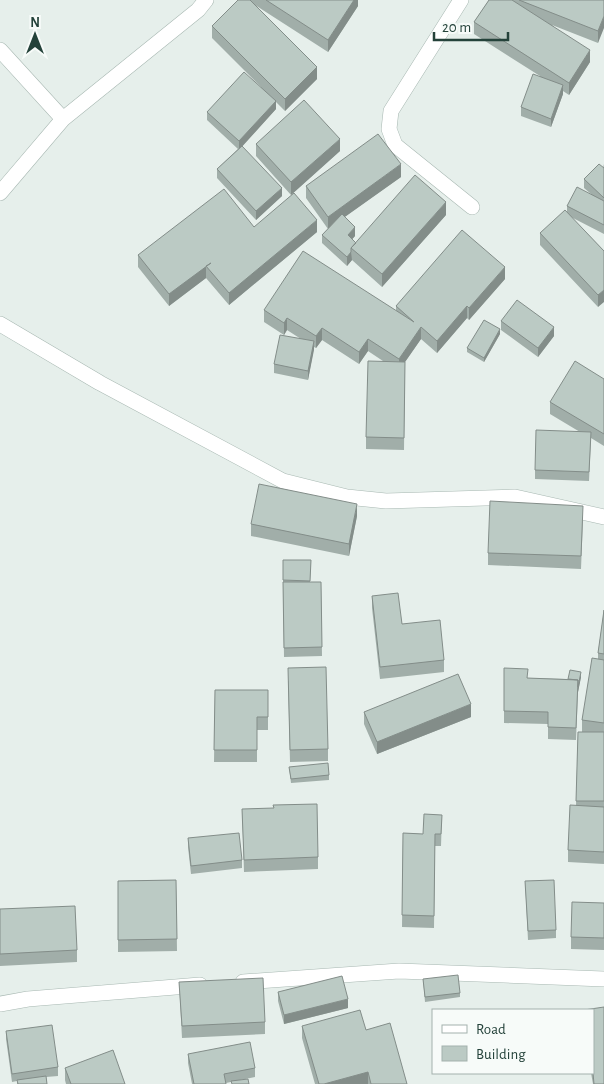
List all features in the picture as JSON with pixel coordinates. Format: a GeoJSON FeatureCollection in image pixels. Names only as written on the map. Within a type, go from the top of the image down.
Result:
{"type":"FeatureCollection","features":[{"type":"Feature","properties":{"kind":"street"},"geometry":{"type":"LineString","coordinates":[[0,193],[64,119],[198,10],[206,0]]}},
{"type":"Feature","properties":{"kind":"street"},"geometry":{"type":"LineString","coordinates":[[461,0],[391,111],[388,129],[396,145],[472,207]]}},
{"type":"Feature","properties":{"kind":"street"},"geometry":{"type":"LineString","coordinates":[[0,50],[64,119]]}},
{"type":"Feature","properties":{"kind":"street"},"geometry":{"type":"LineString","coordinates":[[0,324],[100,383],[283,481],[347,497],[386,501],[515,497],[604,517]]}},
{"type":"Feature","properties":{"kind":"street"},"geometry":{"type":"LineString","coordinates":[[0,1004],[28,999],[399,971],[604,979]]}},
{"type":"Feature","properties":{"kind":"building"},"geometry":{"type":"Polygon","coordinates":[[[238,0],[250,0],[317,67],[285,99],[212,26],[238,0]]]}},
{"type":"Feature","properties":{"kind":"building"},"geometry":{"type":"Polygon","coordinates":[[[266,0],[354,0],[328,40],[266,0]]]}},
{"type":"Feature","properties":{"kind":"building"},"geometry":{"type":"Polygon","coordinates":[[[489,0],[512,0],[590,50],[569,83],[474,22],[489,0]]]}},
{"type":"Feature","properties":{"kind":"building"},"geometry":{"type":"Polygon","coordinates":[[[519,0],[604,0],[604,16],[598,31],[519,0]]]}},
{"type":"Feature","properties":{"kind":"building"},"geometry":{"type":"Polygon","coordinates":[[[244,72],[276,101],[239,141],[207,112],[244,72]]]}},
{"type":"Feature","properties":{"kind":"building"},"geometry":{"type":"Polygon","coordinates":[[[533,74],[563,85],[551,119],[521,107],[533,74]]]}},
{"type":"Feature","properties":{"kind":"building"},"geometry":{"type":"Polygon","coordinates":[[[304,100],[340,139],[291,182],[256,144],[304,100]]]}},
{"type":"Feature","properties":{"kind":"building"},"geometry":{"type":"Polygon","coordinates":[[[378,134],[401,164],[328,217],[306,186],[378,134]]]}},
{"type":"Feature","properties":{"kind":"building"},"geometry":{"type":"Polygon","coordinates":[[[242,146],[282,188],[256,211],[217,169],[242,146]]]}},
{"type":"Feature","properties":{"kind":"building"},"geometry":{"type":"Polygon","coordinates":[[[599,164],[604,168],[604,198],[584,179],[599,164]]]}},
{"type":"Feature","properties":{"kind":"building"},"geometry":{"type":"Polygon","coordinates":[[[415,175],[446,202],[382,274],[351,248],[415,175]]]}},
{"type":"Feature","properties":{"kind":"building"},"geometry":{"type":"Polygon","coordinates":[[[577,187],[604,201],[604,225],[567,206],[577,187]]]}},
{"type":"Feature","properties":{"kind":"building"},"geometry":{"type":"Polygon","coordinates":[[[224,189],[254,227],[294,193],[317,220],[229,293],[206,266],[169,294],[138,255],[224,189]]]}},
{"type":"Feature","properties":{"kind":"building"},"geometry":{"type":"Polygon","coordinates":[[[565,210],[604,251],[604,290],[598,295],[540,233],[565,210]]]}},
{"type":"Feature","properties":{"kind":"building"},"geometry":{"type":"Polygon","coordinates":[[[342,214],[355,227],[348,235],[356,243],[351,248],[351,252],[347,257],[322,235],[342,214]]]}},
{"type":"Feature","properties":{"kind":"building"},"geometry":{"type":"Polygon","coordinates":[[[462,230],[505,267],[469,308],[467,306],[437,341],[421,327],[399,359],[368,339],[359,352],[322,328],[316,336],[287,318],[284,323],[264,310],[303,251],[414,322],[396,306],[462,230]]]}},
{"type":"Feature","properties":{"kind":"building"},"geometry":{"type":"Polygon","coordinates":[[[517,300],[554,327],[538,348],[501,321],[517,300]]]}},
{"type":"Feature","properties":{"kind":"building"},"geometry":{"type":"Polygon","coordinates":[[[484,320],[500,329],[484,358],[467,348],[484,320]]]}},
{"type":"Feature","properties":{"kind":"building"},"geometry":{"type":"Polygon","coordinates":[[[280,335],[314,341],[308,371],[274,364],[280,335]]]}},
{"type":"Feature","properties":{"kind":"building"},"geometry":{"type":"Polygon","coordinates":[[[368,361],[405,362],[404,438],[366,437],[368,361]]]}},
{"type":"Feature","properties":{"kind":"building"},"geometry":{"type":"Polygon","coordinates":[[[575,361],[604,379],[604,434],[550,402],[575,361]]]}},
{"type":"Feature","properties":{"kind":"building"},"geometry":{"type":"Polygon","coordinates":[[[536,430],[591,432],[589,472],[535,470],[536,430]]]}},
{"type":"Feature","properties":{"kind":"building"},"geometry":{"type":"Polygon","coordinates":[[[259,484],[357,504],[349,544],[251,524],[259,484]]]}},
{"type":"Feature","properties":{"kind":"building"},"geometry":{"type":"Polygon","coordinates":[[[490,501],[583,506],[581,556],[488,553],[490,501]]]}},
{"type":"Feature","properties":{"kind":"building"},"geometry":{"type":"Polygon","coordinates":[[[283,560],[311,560],[310,581],[283,580],[283,560]]]}},
{"type":"Feature","properties":{"kind":"building"},"geometry":{"type":"Polygon","coordinates":[[[283,582],[321,582],[322,647],[284,648],[283,582]]]}},
{"type":"Feature","properties":{"kind":"building"},"geometry":{"type":"Polygon","coordinates":[[[398,593],[402,624],[440,620],[444,660],[380,667],[372,596],[398,593]]]}},
{"type":"Feature","properties":{"kind":"building"},"geometry":{"type":"Polygon","coordinates":[[[604,610],[604,654],[598,653],[604,610]]]}},
{"type":"Feature","properties":{"kind":"building"},"geometry":{"type":"Polygon","coordinates":[[[592,658],[604,660],[604,723],[582,720],[592,658]]]}},
{"type":"Feature","properties":{"kind":"building"},"geometry":{"type":"Polygon","coordinates":[[[326,667],[328,749],[290,750],[288,668],[326,667]]]}},
{"type":"Feature","properties":{"kind":"building"},"geometry":{"type":"Polygon","coordinates":[[[504,668],[528,669],[527,678],[578,680],[576,728],[548,727],[548,712],[504,711],[504,668]]]}},
{"type":"Feature","properties":{"kind":"building"},"geometry":{"type":"Polygon","coordinates":[[[570,670],[581,672],[578,687],[578,680],[568,679],[570,670]]]}},
{"type":"Feature","properties":{"kind":"building"},"geometry":{"type":"Polygon","coordinates":[[[458,674],[471,704],[377,742],[364,712],[458,674]]]}},
{"type":"Feature","properties":{"kind":"building"},"geometry":{"type":"Polygon","coordinates":[[[215,690],[268,690],[268,717],[257,717],[257,750],[214,750],[215,690]]]}},
{"type":"Feature","properties":{"kind":"building"},"geometry":{"type":"Polygon","coordinates":[[[578,732],[604,732],[604,801],[576,801],[578,732]]]}},
{"type":"Feature","properties":{"kind":"building"},"geometry":{"type":"Polygon","coordinates":[[[328,763],[329,775],[291,779],[289,767],[328,763]]]}},
{"type":"Feature","properties":{"kind":"building"},"geometry":{"type":"Polygon","coordinates":[[[317,804],[318,857],[244,860],[242,809],[274,808],[273,805],[317,804]]]}},
{"type":"Feature","properties":{"kind":"building"},"geometry":{"type":"Polygon","coordinates":[[[570,805],[604,807],[604,852],[568,850],[570,805]]]}},
{"type":"Feature","properties":{"kind":"building"},"geometry":{"type":"Polygon","coordinates":[[[424,814],[442,815],[441,834],[435,834],[434,916],[402,915],[403,833],[423,834],[424,814]]]}},
{"type":"Feature","properties":{"kind":"building"},"geometry":{"type":"Polygon","coordinates":[[[239,833],[242,860],[191,866],[188,838],[239,833]]]}},
{"type":"Feature","properties":{"kind":"building"},"geometry":{"type":"Polygon","coordinates":[[[176,880],[177,939],[118,940],[118,881],[176,880]]]}},
{"type":"Feature","properties":{"kind":"building"},"geometry":{"type":"Polygon","coordinates":[[[554,880],[556,930],[528,931],[525,881],[554,880]]]}},
{"type":"Feature","properties":{"kind":"building"},"geometry":{"type":"Polygon","coordinates":[[[572,902],[604,903],[604,938],[571,937],[572,902]]]}},
{"type":"Feature","properties":{"kind":"building"},"geometry":{"type":"Polygon","coordinates":[[[75,906],[77,950],[0,954],[0,909],[75,906]]]}},
{"type":"Feature","properties":{"kind":"building"},"geometry":{"type":"Polygon","coordinates":[[[458,975],[460,993],[425,997],[423,979],[458,975]]]}},
{"type":"Feature","properties":{"kind":"building"},"geometry":{"type":"Polygon","coordinates":[[[342,976],[348,999],[284,1015],[278,992],[342,976]]]}},
{"type":"Feature","properties":{"kind":"building"},"geometry":{"type":"Polygon","coordinates":[[[263,978],[265,1022],[182,1026],[179,982],[263,978]]]}},
{"type":"Feature","properties":{"kind":"building"},"geometry":{"type":"Polygon","coordinates":[[[604,1007],[604,1084],[594,1084],[594,1009],[591,1009],[604,1007]]]}},
{"type":"Feature","properties":{"kind":"building"},"geometry":{"type":"Polygon","coordinates":[[[360,1010],[366,1030],[390,1023],[407,1084],[371,1084],[368,1072],[319,1084],[302,1026],[360,1010]]]}},
{"type":"Feature","properties":{"kind":"building"},"geometry":{"type":"Polygon","coordinates":[[[52,1025],[58,1067],[12,1074],[6,1031],[52,1025]]]}},
{"type":"Feature","properties":{"kind":"building"},"geometry":{"type":"Polygon","coordinates":[[[250,1042],[255,1068],[224,1074],[226,1084],[194,1084],[188,1054],[250,1042]]]}},
{"type":"Feature","properties":{"kind":"building"},"geometry":{"type":"Polygon","coordinates":[[[113,1050],[125,1084],[71,1084],[65,1068],[113,1050]]]}},
{"type":"Feature","properties":{"kind":"building"},"geometry":{"type":"Polygon","coordinates":[[[46,1076],[47,1084],[18,1084],[17,1080],[46,1076]]]}},
{"type":"Feature","properties":{"kind":"building"},"geometry":{"type":"Polygon","coordinates":[[[248,1079],[249,1084],[232,1084],[231,1081],[248,1079]]]}}]}
